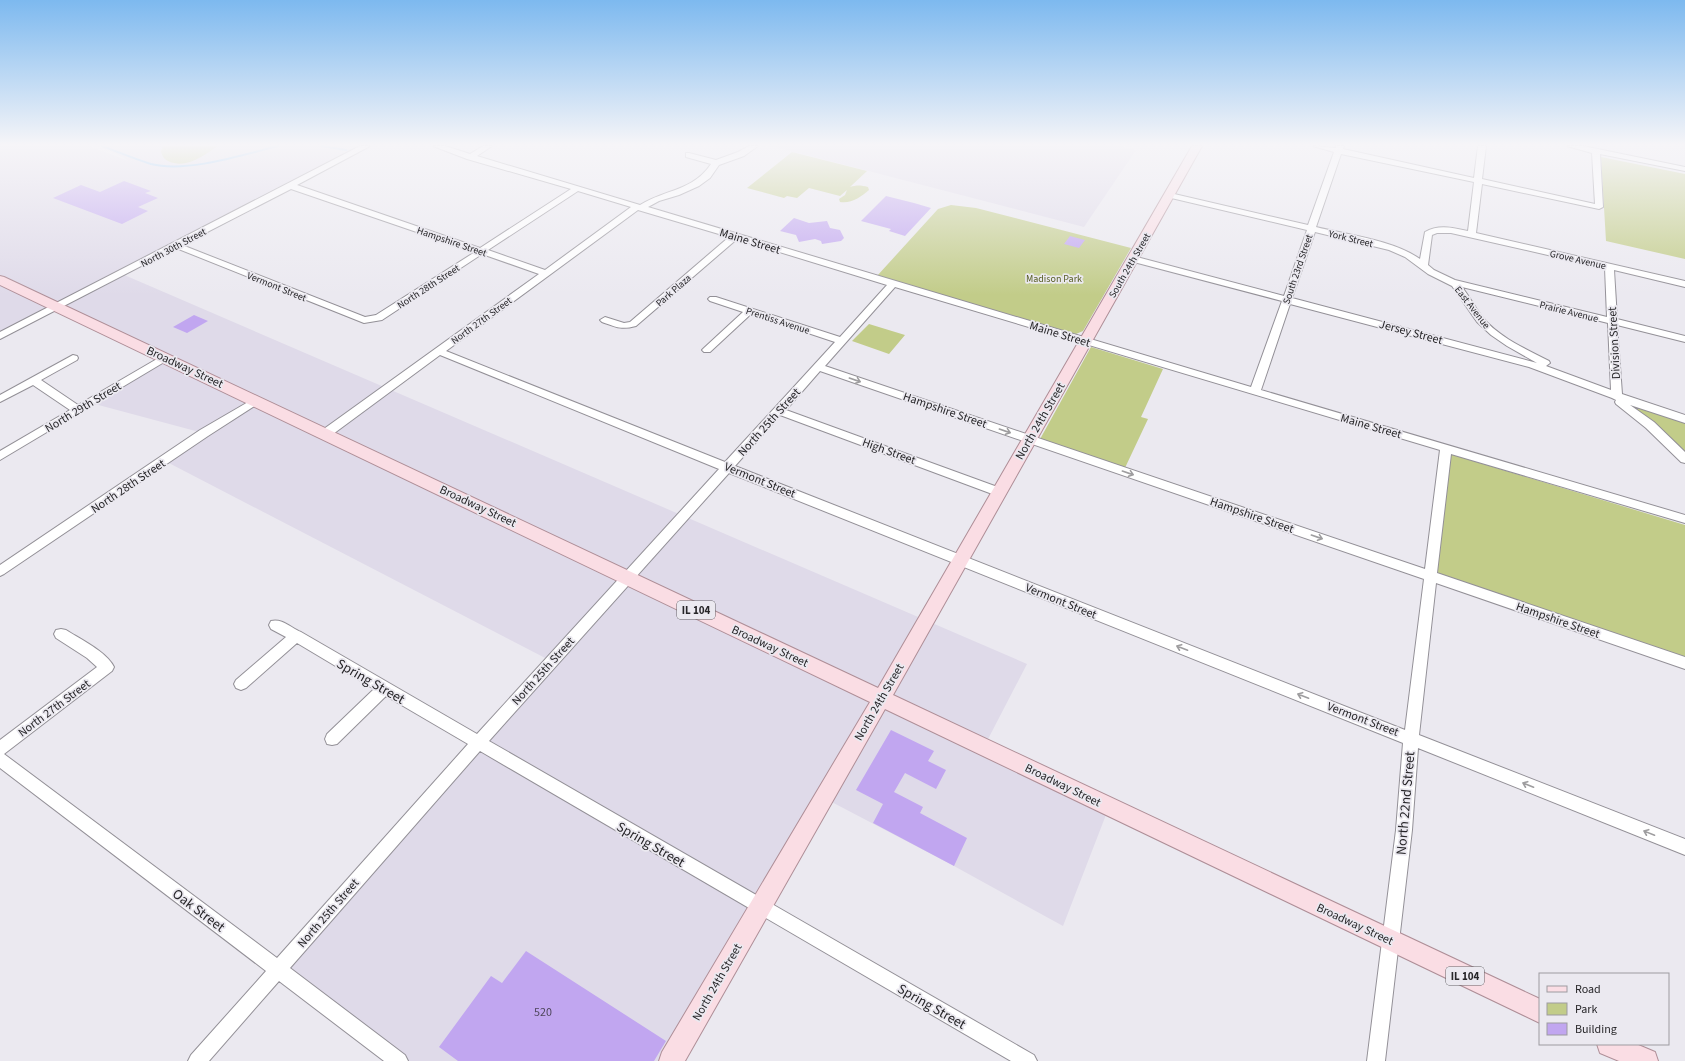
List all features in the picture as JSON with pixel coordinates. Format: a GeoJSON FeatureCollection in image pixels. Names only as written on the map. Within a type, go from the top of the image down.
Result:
{"type":"FeatureCollection","features":[{"type":"Feature","properties":{"kind":"main road","name":"South 24th Street"},"geometry":{"type":"LineString","coordinates":[[1085,342],[1169,196]]}},
{"type":"Feature","properties":{"kind":"main road","name":"Broadway Street"},"geometry":{"type":"LineString","coordinates":[[0,280],[1539,1012]]}},
{"type":"Feature","properties":{"kind":"main road","name":"North 24th Street"},"geometry":{"type":"LineString","coordinates":[[671,1061],[881,699],[1085,342]]}},
{"type":"Feature","properties":{"kind":"main road"},"geometry":{"type":"LineString","coordinates":[[1611,1045],[1646,1061]]}},
{"type":"Feature","properties":{"kind":"street","name":"North 30th Street"},"geometry":{"type":"LineString","coordinates":[[0,336],[272,196]]}},
{"type":"Feature","properties":{"kind":"street","name":"Hampshire Street"},"geometry":{"type":"LineString","coordinates":[[319,196],[546,273]]}},
{"type":"Feature","properties":{"kind":"street","name":"North 28th Street"},"geometry":{"type":"LineString","coordinates":[[379,318],[566,196]]}},
{"type":"Feature","properties":{"kind":"street","name":"Maine Street"},"geometry":{"type":"LineString","coordinates":[[598,196],[1085,342],[1685,519]]}},
{"type":"Feature","properties":{"kind":"street","name":"North 27th Street"},"geometry":{"type":"LineString","coordinates":[[325,434],[546,273],[639,208],[656,199],[670,196]]}},
{"type":"Feature","properties":{"kind":"street","name":"York Street"},"geometry":{"type":"LineString","coordinates":[[1176,196],[1392,248],[1408,255],[1423,266]]}},
{"type":"Feature","properties":{"kind":"street","name":"South 23rd Street"},"geometry":{"type":"LineString","coordinates":[[1255,392],[1323,196]]}},
{"type":"Feature","properties":{"kind":"street"},"geometry":{"type":"LineString","coordinates":[[1423,266],[1425,245],[1428,234],[1435,230],[1450,230],[1472,234],[1476,196]]}},
{"type":"Feature","properties":{"kind":"street"},"geometry":{"type":"LineString","coordinates":[[1546,196],[1599,207],[1598,196]]}},
{"type":"Feature","properties":{"kind":"street","name":"Grove Avenue"},"geometry":{"type":"LineString","coordinates":[[1472,234],[1685,284]]}},
{"type":"Feature","properties":{"kind":"street","name":"Park Plaza"},"geometry":{"type":"LineString","coordinates":[[605,320],[624,326],[633,324],[735,236]]}},
{"type":"Feature","properties":{"kind":"street","name":"Vermont Street"},"geometry":{"type":"LineString","coordinates":[[176,245],[364,320],[379,318]]}},
{"type":"Feature","properties":{"kind":"street","name":"York Street"},"geometry":{"type":"LineString","coordinates":[[1392,248],[1415,249],[1425,245]]}},
{"type":"Feature","properties":{"kind":"street","name":"Jersey Street"},"geometry":{"type":"LineString","coordinates":[[1133,259],[1288,299],[1570,376],[1612,395],[1685,419]]}},
{"type":"Feature","properties":{"kind":"street","name":"East Avenue"},"geometry":{"type":"LineString","coordinates":[[1423,266],[1434,275],[1454,282],[1480,319],[1496,334],[1524,352],[1570,376]]}},
{"type":"Feature","properties":{"kind":"street","name":"Division Street"},"geometry":{"type":"LineString","coordinates":[[1609,266],[1613,322],[1612,395]]}},
{"type":"Feature","properties":{"kind":"street","name":"Prairie Avenue"},"geometry":{"type":"LineString","coordinates":[[1454,282],[1685,339]]}},
{"type":"Feature","properties":{"kind":"street","name":"North 25th Street"},"geometry":{"type":"LineString","coordinates":[[197,1061],[478,743],[819,368],[893,284]]}},
{"type":"Feature","properties":{"kind":"street","name":"Prentiss Avenue"},"geometry":{"type":"LineString","coordinates":[[713,299],[842,341]]}},
{"type":"Feature","properties":{"kind":"street"},"geometry":{"type":"LineString","coordinates":[[707,350],[749,311]]}},
{"type":"Feature","properties":{"kind":"street","name":"Vermont Street"},"geometry":{"type":"LineString","coordinates":[[438,351],[960,561],[1685,847]]}},
{"type":"Feature","properties":{"kind":"street"},"geometry":{"type":"LineString","coordinates":[[0,399],[73,358]]}},
{"type":"Feature","properties":{"kind":"street","name":"North 29th Street"},"geometry":{"type":"LineString","coordinates":[[0,456],[166,358]]}},
{"type":"Feature","properties":{"kind":"street","name":"Hampshire Street"},"geometry":{"type":"LineString","coordinates":[[819,368],[1685,663]]}},
{"type":"Feature","properties":{"kind":"street"},"geometry":{"type":"LineString","coordinates":[[33,380],[78,410]]}},
{"type":"Feature","properties":{"kind":"street"},"geometry":{"type":"LineString","coordinates":[[1612,395],[1650,426],[1685,459]]}},
{"type":"Feature","properties":{"kind":"street","name":"North 28th Street"},"geometry":{"type":"LineString","coordinates":[[0,571],[204,433],[255,401]]}},
{"type":"Feature","properties":{"kind":"street","name":"High Street"},"geometry":{"type":"LineString","coordinates":[[779,411],[999,492]]}},
{"type":"Feature","properties":{"kind":"street","name":"North 22nd Street"},"geometry":{"type":"LineString","coordinates":[[1376,1061],[1404,830],[1411,738],[1446,449]]}},
{"type":"Feature","properties":{"kind":"street","name":"Spring Street"},"geometry":{"type":"LineString","coordinates":[[276,625],[1028,1061]]}},
{"type":"Feature","properties":{"kind":"street","name":"North 27th Street"},"geometry":{"type":"LineString","coordinates":[[0,749],[107,667],[92,654],[61,634]]}},
{"type":"Feature","properties":{"kind":"street"},"geometry":{"type":"LineString","coordinates":[[241,684],[296,636]]}},
{"type":"Feature","properties":{"kind":"street"},"geometry":{"type":"LineString","coordinates":[[332,740],[384,688]]}},
{"type":"Feature","properties":{"kind":"street","name":"Oak Street"},"geometry":{"type":"LineString","coordinates":[[0,759],[399,1061]]}},
{"type":"Feature","properties":{"kind":"shaded area"},"geometry":{"type":"Polygon","coordinates":[[[0,196],[272,196],[122,274],[1027,664],[986,743],[1109,807],[1063,926],[954,866],[824,798],[671,1061],[399,1061],[278,970],[551,661],[165,461],[203,433],[91,403],[166,358],[58,307],[0,336],[0,196]]]}},
{"type":"Feature","properties":{"kind":"shaded area"},"geometry":{"type":"Polygon","coordinates":[[[963,196],[1105,196],[1084,227],[963,196]]]}},
{"type":"Feature","properties":{"kind":"green space"},"geometry":{"type":"Polygon","coordinates":[[[775,196],[800,196],[797,198],[787,196],[784,198],[775,196]]]}},
{"type":"Feature","properties":{"kind":"green space"},"geometry":{"type":"Polygon","coordinates":[[[844,196],[862,196],[848,202],[840,202],[839,199],[844,196]]]}},
{"type":"Feature","properties":{"kind":"green space"},"geometry":{"type":"Polygon","coordinates":[[[1603,196],[1685,196],[1685,259],[1606,241],[1603,196]]]}},
{"type":"Feature","properties":{"kind":"green space","name":"Madison Park"},"geometry":{"type":"Polygon","coordinates":[[[951,205],[976,208],[1131,248],[1083,331],[1076,334],[877,276],[938,209],[951,205]]]}},
{"type":"Feature","properties":{"kind":"green space"},"geometry":{"type":"Polygon","coordinates":[[[869,324],[905,335],[889,354],[852,341],[869,324]]]}},
{"type":"Feature","properties":{"kind":"green space"},"geometry":{"type":"Polygon","coordinates":[[[1091,347],[1163,369],[1141,417],[1148,419],[1124,470],[1039,441],[1091,347]]]}},
{"type":"Feature","properties":{"kind":"green space"},"geometry":{"type":"Polygon","coordinates":[[[1613,396],[1685,419],[1685,458],[1613,396]]]}},
{"type":"Feature","properties":{"kind":"green space"},"geometry":{"type":"Polygon","coordinates":[[[1450,454],[1685,525],[1685,659],[1437,575],[1450,454]]]}},
{"type":"Feature","properties":{"kind":"building"},"geometry":{"type":"Polygon","coordinates":[[[58,196],[152,196],[158,198],[138,207],[148,211],[122,224],[53,198],[58,196]]]}},
{"type":"Feature","properties":{"kind":"building"},"geometry":{"type":"Polygon","coordinates":[[[886,196],[931,208],[905,236],[889,231],[891,229],[861,221],[886,196]]]}},
{"type":"Feature","properties":{"kind":"building"},"geometry":{"type":"Polygon","coordinates":[[[794,218],[809,223],[827,221],[830,228],[840,230],[844,238],[841,241],[822,244],[821,241],[815,239],[799,242],[796,235],[780,231],[794,218]]]}},
{"type":"Feature","properties":{"kind":"building"},"geometry":{"type":"Polygon","coordinates":[[[1070,236],[1085,240],[1079,248],[1064,244],[1070,236]]]}},
{"type":"Feature","properties":{"kind":"building"},"geometry":{"type":"Polygon","coordinates":[[[194,315],[208,321],[187,333],[173,327],[194,315]]]}},
{"type":"Feature","properties":{"kind":"building"},"geometry":{"type":"Polygon","coordinates":[[[891,730],[934,751],[928,761],[946,770],[936,789],[905,773],[894,792],[923,807],[920,813],[967,838],[954,866],[873,823],[883,804],[856,790],[891,730]]]}},
{"type":"Feature","properties":{"kind":"building"},"geometry":{"type":"Polygon","coordinates":[[[526,951],[666,1041],[654,1061],[458,1061],[439,1047],[491,976],[502,983],[526,951]]]}}]}
